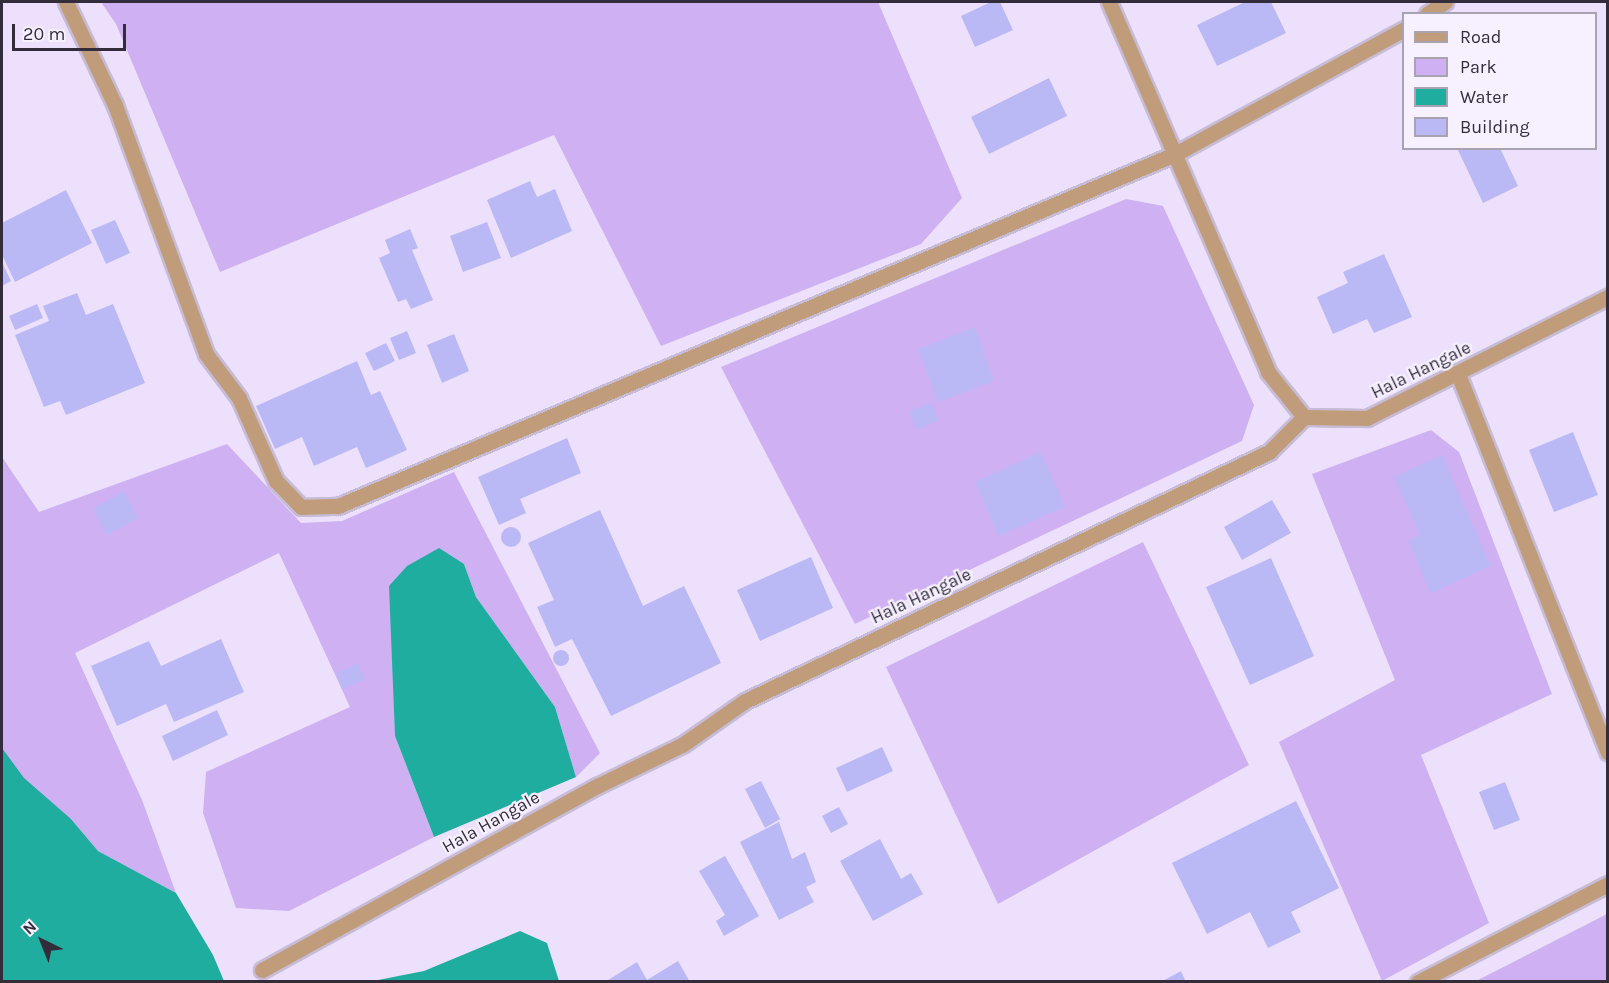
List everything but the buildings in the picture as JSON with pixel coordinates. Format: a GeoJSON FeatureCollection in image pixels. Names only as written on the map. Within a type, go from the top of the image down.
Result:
{"type":"FeatureCollection","features":[{"type":"Feature","properties":{"kind":"street"},"geometry":{"type":"LineString","coordinates":[[66,2],[115,105],[206,354],[239,398],[276,481],[301,507],[338,507],[1175,154],[1402,30]]}},
{"type":"Feature","properties":{"kind":"street"},"geometry":{"type":"LineString","coordinates":[[1109,2],[1268,372],[1304,417]]}},
{"type":"Feature","properties":{"kind":"street"},"geometry":{"type":"LineString","coordinates":[[1430,12],[1444,2]]}},
{"type":"Feature","properties":{"kind":"street","name":"Hala Hangale"},"geometry":{"type":"LineString","coordinates":[[262,970],[597,786],[682,745],[745,701],[1269,452],[1304,417],[1367,418],[1608,297]]}},
{"type":"Feature","properties":{"kind":"street"},"geometry":{"type":"LineString","coordinates":[[1458,374],[1608,752]]}},
{"type":"Feature","properties":{"kind":"street"},"geometry":{"type":"LineString","coordinates":[[1418,981],[1608,884]]}},
{"type":"Feature","properties":{"kind":"green space"},"geometry":{"type":"Polygon","coordinates":[[[101,2],[878,2],[962,198],[921,244],[661,346],[554,135],[220,272],[116,24],[101,2]]]}},
{"type":"Feature","properties":{"kind":"green space"},"geometry":{"type":"Polygon","coordinates":[[[1126,199],[1163,206],[1254,405],[1242,441],[855,624],[721,367],[1126,199]]]}},
{"type":"Feature","properties":{"kind":"green space"},"geometry":{"type":"Polygon","coordinates":[[[1431,430],[1459,452],[1552,694],[1421,755],[1489,923],[1382,981],[1279,742],[1395,680],[1312,474],[1431,430]]]}},
{"type":"Feature","properties":{"kind":"green space"},"geometry":{"type":"Polygon","coordinates":[[[227,444],[301,523],[342,521],[454,472],[600,753],[576,777],[555,707],[476,597],[464,564],[394,671],[395,736],[434,837],[289,911],[236,908],[203,813],[206,772],[350,707],[279,553],[75,653],[142,800],[176,893],[98,851],[71,819],[2,847],[2,457],[39,512],[227,444]]]}},
{"type":"Feature","properties":{"kind":"green space"},"geometry":{"type":"Polygon","coordinates":[[[1143,542],[1249,765],[998,904],[886,667],[1143,542]]]}},
{"type":"Feature","properties":{"kind":"green space"},"geometry":{"type":"Polygon","coordinates":[[[1607,914],[1607,981],[1476,981],[1607,914]]]}},
{"type":"Feature","properties":{"kind":"water"},"geometry":{"type":"Polygon","coordinates":[[[439,548],[464,564],[476,597],[555,707],[576,777],[434,837],[395,736],[389,586],[407,566],[439,548]]]}},
{"type":"Feature","properties":{"kind":"water"},"geometry":{"type":"Polygon","coordinates":[[[2,748],[24,778],[71,819],[98,851],[176,893],[213,955],[224,981],[2,981],[2,748]]]}},
{"type":"Feature","properties":{"kind":"water"},"geometry":{"type":"Polygon","coordinates":[[[520,931],[547,943],[559,981],[373,981],[424,971],[520,931]]]}}]}
